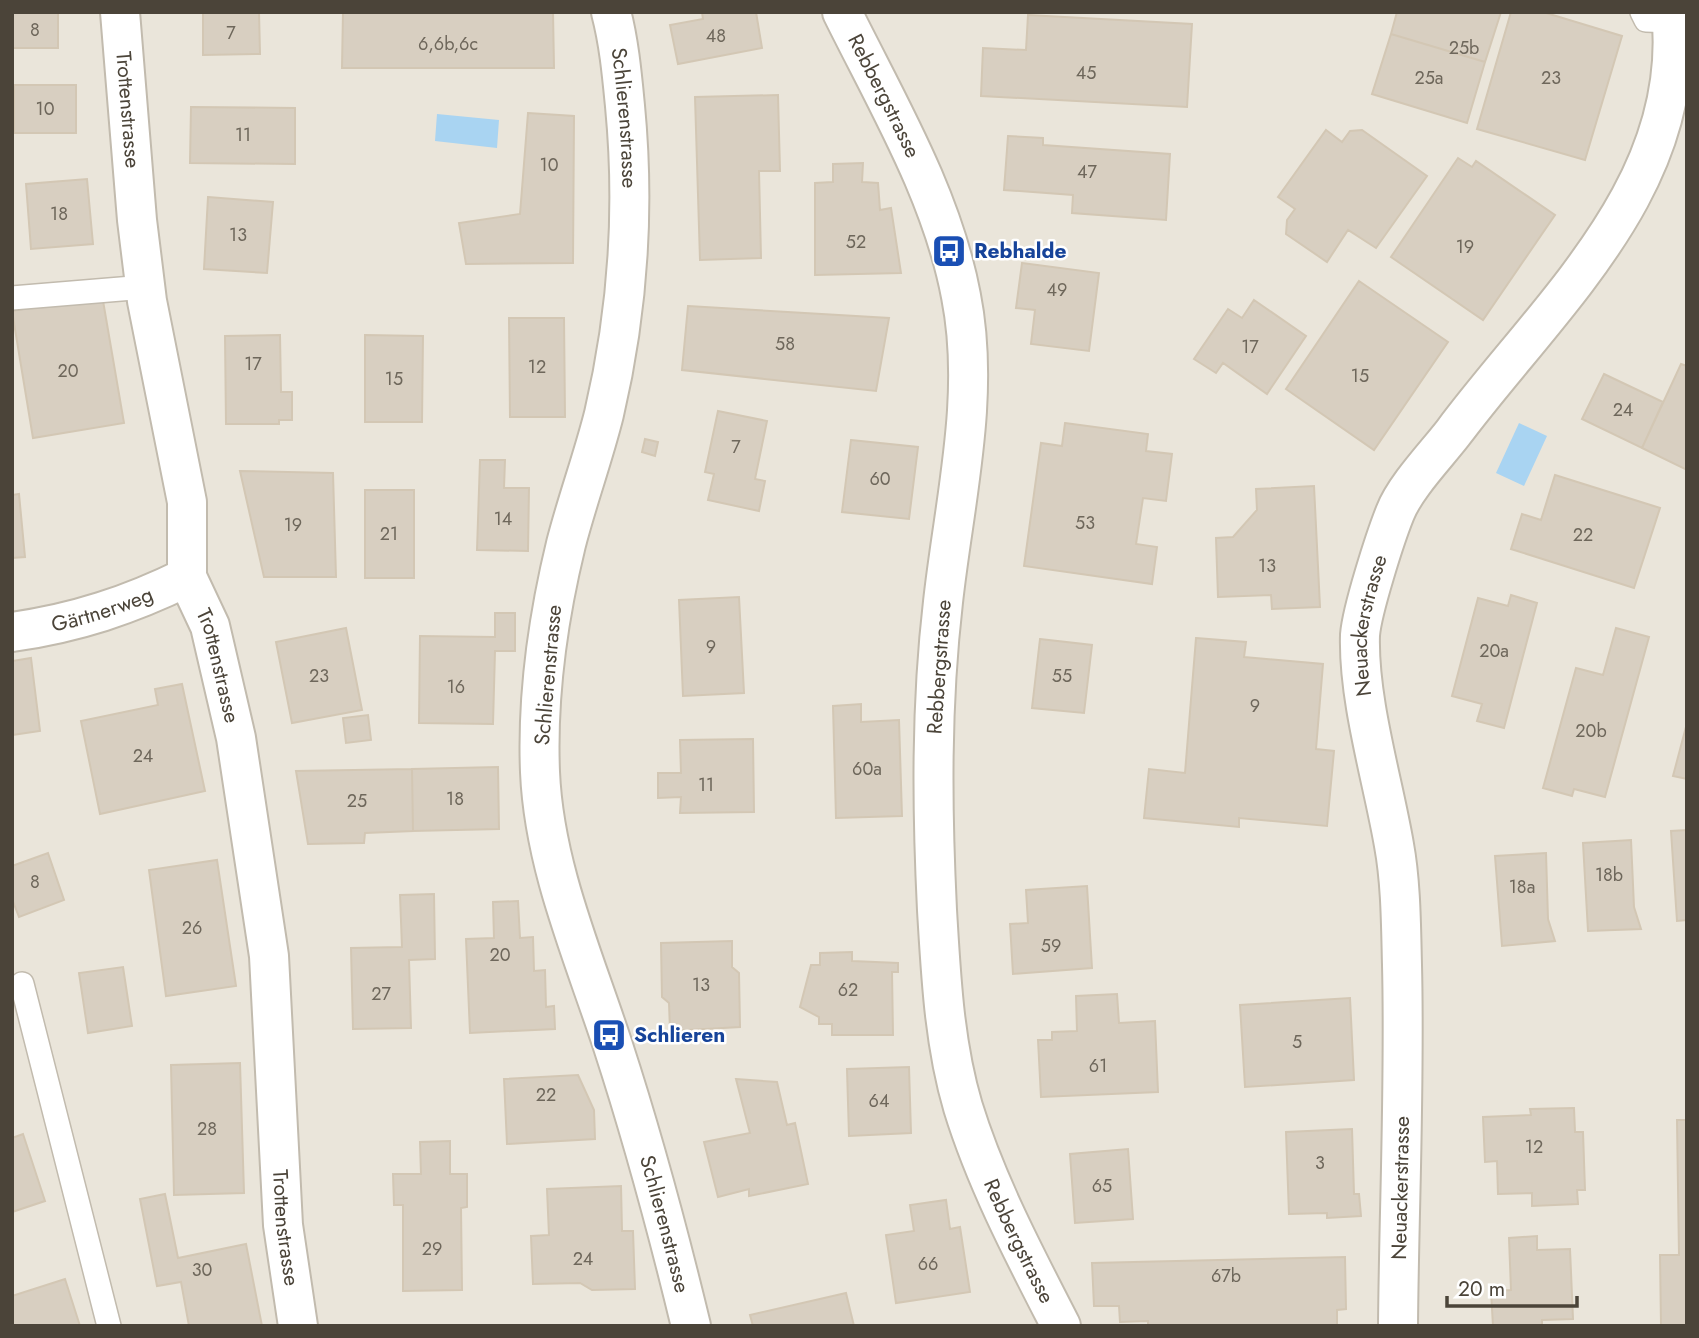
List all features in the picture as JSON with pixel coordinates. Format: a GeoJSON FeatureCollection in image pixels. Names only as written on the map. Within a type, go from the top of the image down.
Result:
{"type":"FeatureCollection","features":[{"type":"Feature","properties":{"kind":"street","name":"Trottenstrasse"},"geometry":{"type":"LineString","coordinates":[[120,12],[130,151],[145,287],[187,502],[187,577],[210,626],[236,738],[269,956],[283,1224],[298,1326]]}},
{"type":"Feature","properties":{"kind":"street","name":"Schlierenstrasse"},"geometry":{"type":"LineString","coordinates":[[611,12],[621,72],[630,163],[626,291],[604,415],[567,543],[551,614],[543,687],[540,774],[553,854],[570,924],[657,1185],[691,1326]]}},
{"type":"Feature","properties":{"kind":"street","name":"Rebbergstrasse"},"geometry":{"type":"LineString","coordinates":[[842,12],[933,200],[961,296],[967,339],[965,433],[943,604],[933,728],[934,839],[946,1029],[963,1107],[995,1189],[1061,1326]]}},
{"type":"Feature","properties":{"kind":"street","name":"Neuackerstrasse"},"geometry":{"type":"LineString","coordinates":[[1398,1326],[1402,965],[1395,849],[1367,710],[1360,634],[1396,509],[1501,369],[1583,270],[1618,220],[1647,169],[1665,118],[1672,66],[1662,15]]}},
{"type":"Feature","properties":{"kind":"street","name":"Gärtnerweg"},"geometry":{"type":"LineString","coordinates":[[12,632],[93,617],[187,577]]}},
{"type":"Feature","properties":{"kind":"lane"},"geometry":{"type":"LineString","coordinates":[[12,298],[145,287]]}},
{"type":"Feature","properties":{"kind":"lane"},"geometry":{"type":"LineString","coordinates":[[22,984],[109,1326]]}},
{"type":"Feature","properties":{"kind":"shaded area"},"geometry":{"type":"Polygon","coordinates":[[[12,12],[1687,12],[1687,1326],[12,1326],[12,12]]]}},
{"type":"Feature","properties":{"kind":"water"},"geometry":{"type":"Polygon","coordinates":[[[437,114],[499,120],[497,148],[435,141],[437,114]]]}},
{"type":"Feature","properties":{"kind":"water"},"geometry":{"type":"Polygon","coordinates":[[[1519,423],[1547,436],[1524,486],[1496,473],[1519,423]]]}},
{"type":"Feature","properties":{"kind":"building"},"geometry":{"type":"Polygon","coordinates":[[[13,12],[58,12],[58,48],[13,48],[13,12]]]}},
{"type":"Feature","properties":{"kind":"building"},"geometry":{"type":"Polygon","coordinates":[[[203,12],[259,12],[260,54],[203,55],[203,12]]]}},
{"type":"Feature","properties":{"kind":"building"},"geometry":{"type":"Polygon","coordinates":[[[343,12],[553,12],[554,68],[342,68],[343,12]]]}},
{"type":"Feature","properties":{"kind":"building"},"geometry":{"type":"Polygon","coordinates":[[[702,12],[756,12],[762,48],[678,64],[670,25],[703,19],[702,12]]]}},
{"type":"Feature","properties":{"kind":"building"},"geometry":{"type":"Polygon","coordinates":[[[1397,12],[1501,12],[1485,62],[1391,34],[1397,12]]]}},
{"type":"Feature","properties":{"kind":"building"},"geometry":{"type":"Polygon","coordinates":[[[1511,12],[1543,12],[1622,36],[1585,160],[1477,129],[1511,12]]]}},
{"type":"Feature","properties":{"kind":"building"},"geometry":{"type":"Polygon","coordinates":[[[1028,15],[1192,24],[1187,107],[981,96],[983,48],[1026,50],[1028,15]]]}},
{"type":"Feature","properties":{"kind":"building"},"geometry":{"type":"Polygon","coordinates":[[[1391,34],[1485,62],[1467,123],[1372,94],[1391,34]]]}},
{"type":"Feature","properties":{"kind":"building"},"geometry":{"type":"Polygon","coordinates":[[[14,85],[76,85],[76,133],[14,133],[14,85]]]}},
{"type":"Feature","properties":{"kind":"building"},"geometry":{"type":"Polygon","coordinates":[[[778,95],[780,171],[759,171],[761,258],[700,260],[695,97],[778,95]]]}},
{"type":"Feature","properties":{"kind":"building"},"geometry":{"type":"Polygon","coordinates":[[[191,107],[295,108],[295,164],[190,163],[191,107]]]}},
{"type":"Feature","properties":{"kind":"building"},"geometry":{"type":"Polygon","coordinates":[[[528,113],[574,116],[573,263],[466,264],[459,223],[520,214],[528,113]]]}},
{"type":"Feature","properties":{"kind":"building"},"geometry":{"type":"Polygon","coordinates":[[[1326,130],[1342,142],[1350,131],[1362,130],[1427,176],[1376,248],[1348,230],[1327,262],[1286,234],[1287,220],[1295,209],[1278,197],[1326,130]]]}},
{"type":"Feature","properties":{"kind":"building"},"geometry":{"type":"Polygon","coordinates":[[[1008,136],[1043,138],[1043,145],[1170,154],[1166,220],[1072,213],[1073,195],[1004,190],[1008,136]]]}},
{"type":"Feature","properties":{"kind":"building"},"geometry":{"type":"Polygon","coordinates":[[[1458,158],[1472,167],[1476,161],[1555,215],[1483,320],[1391,257],[1458,158]]]}},
{"type":"Feature","properties":{"kind":"building"},"geometry":{"type":"Polygon","coordinates":[[[863,163],[862,182],[878,183],[880,210],[891,208],[901,273],[815,275],[815,183],[833,182],[833,164],[863,163]]]}},
{"type":"Feature","properties":{"kind":"building"},"geometry":{"type":"Polygon","coordinates":[[[87,179],[93,244],[31,249],[26,184],[87,179]]]}},
{"type":"Feature","properties":{"kind":"building"},"geometry":{"type":"Polygon","coordinates":[[[208,197],[273,202],[267,273],[204,269],[208,197]]]}},
{"type":"Feature","properties":{"kind":"building"},"geometry":{"type":"Polygon","coordinates":[[[1022,263],[1099,273],[1089,351],[1031,344],[1035,310],[1016,308],[1022,263]]]}},
{"type":"Feature","properties":{"kind":"building"},"geometry":{"type":"Polygon","coordinates":[[[1359,281],[1448,342],[1374,450],[1286,389],[1359,281]]]}},
{"type":"Feature","properties":{"kind":"building"},"geometry":{"type":"Polygon","coordinates":[[[102,295],[124,423],[33,438],[12,311],[102,295]]]}},
{"type":"Feature","properties":{"kind":"building"},"geometry":{"type":"Polygon","coordinates":[[[1254,300],[1306,336],[1267,394],[1223,363],[1216,373],[1194,359],[1228,309],[1242,318],[1254,300]]]}},
{"type":"Feature","properties":{"kind":"building"},"geometry":{"type":"Polygon","coordinates":[[[688,306],[889,318],[876,391],[682,370],[688,306]]]}},
{"type":"Feature","properties":{"kind":"building"},"geometry":{"type":"Polygon","coordinates":[[[509,318],[564,318],[565,417],[510,417],[509,318]]]}},
{"type":"Feature","properties":{"kind":"building"},"geometry":{"type":"Polygon","coordinates":[[[280,335],[281,392],[292,392],[292,420],[279,420],[279,424],[226,424],[225,336],[280,335]]]}},
{"type":"Feature","properties":{"kind":"building"},"geometry":{"type":"Polygon","coordinates":[[[365,335],[423,336],[422,422],[365,422],[365,335]]]}},
{"type":"Feature","properties":{"kind":"building"},"geometry":{"type":"Polygon","coordinates":[[[1681,364],[1687,366],[1687,470],[1642,448],[1681,364]]]}},
{"type":"Feature","properties":{"kind":"building"},"geometry":{"type":"Polygon","coordinates":[[[1604,374],[1663,402],[1642,448],[1582,419],[1604,374]]]}},
{"type":"Feature","properties":{"kind":"building"},"geometry":{"type":"Polygon","coordinates":[[[718,411],[767,421],[755,479],[765,481],[759,511],[708,500],[714,474],[705,472],[718,411]]]}},
{"type":"Feature","properties":{"kind":"building"},"geometry":{"type":"Polygon","coordinates":[[[1065,423],[1148,434],[1146,451],[1172,454],[1166,501],[1143,498],[1136,544],[1157,547],[1152,584],[1024,566],[1041,443],[1062,446],[1065,423]]]}},
{"type":"Feature","properties":{"kind":"building"},"geometry":{"type":"Polygon","coordinates":[[[645,439],[658,442],[655,456],[642,452],[645,439]]]}},
{"type":"Feature","properties":{"kind":"building"},"geometry":{"type":"Polygon","coordinates":[[[851,440],[918,447],[909,519],[842,512],[851,440]]]}},
{"type":"Feature","properties":{"kind":"building"},"geometry":{"type":"Polygon","coordinates":[[[480,460],[505,460],[504,488],[529,488],[528,551],[477,550],[480,460]]]}},
{"type":"Feature","properties":{"kind":"building"},"geometry":{"type":"Polygon","coordinates":[[[240,471],[333,473],[336,577],[264,577],[240,471]]]}},
{"type":"Feature","properties":{"kind":"building"},"geometry":{"type":"Polygon","coordinates":[[[1555,475],[1660,508],[1634,588],[1511,549],[1522,514],[1541,520],[1555,475]]]}},
{"type":"Feature","properties":{"kind":"building"},"geometry":{"type":"Polygon","coordinates":[[[1314,486],[1320,607],[1272,609],[1271,595],[1218,597],[1216,538],[1233,537],[1257,510],[1256,489],[1314,486]]]}},
{"type":"Feature","properties":{"kind":"building"},"geometry":{"type":"Polygon","coordinates":[[[365,490],[414,490],[414,578],[365,578],[365,490]]]}},
{"type":"Feature","properties":{"kind":"building"},"geometry":{"type":"Polygon","coordinates":[[[19,494],[25,557],[12,558],[12,495],[19,494]]]}},
{"type":"Feature","properties":{"kind":"building"},"geometry":{"type":"Polygon","coordinates":[[[1511,595],[1537,603],[1504,728],[1477,721],[1482,704],[1452,696],[1478,598],[1508,606],[1511,595]]]}},
{"type":"Feature","properties":{"kind":"building"},"geometry":{"type":"Polygon","coordinates":[[[739,597],[744,693],[683,696],[679,600],[739,597]]]}},
{"type":"Feature","properties":{"kind":"building"},"geometry":{"type":"Polygon","coordinates":[[[495,613],[515,613],[515,651],[495,651],[493,724],[419,723],[420,636],[495,637],[495,613]]]}},
{"type":"Feature","properties":{"kind":"building"},"geometry":{"type":"Polygon","coordinates":[[[346,628],[362,710],[292,723],[276,642],[346,628]]]}},
{"type":"Feature","properties":{"kind":"building"},"geometry":{"type":"Polygon","coordinates":[[[1616,628],[1649,637],[1605,797],[1574,789],[1572,796],[1543,788],[1576,668],[1603,675],[1616,628]]]}},
{"type":"Feature","properties":{"kind":"building"},"geometry":{"type":"Polygon","coordinates":[[[1196,638],[1246,642],[1244,657],[1323,664],[1316,749],[1334,751],[1327,826],[1239,818],[1239,827],[1144,818],[1149,769],[1185,773],[1196,638]]]}},
{"type":"Feature","properties":{"kind":"building"},"geometry":{"type":"Polygon","coordinates":[[[1040,639],[1092,645],[1084,713],[1032,708],[1040,639]]]}},
{"type":"Feature","properties":{"kind":"building"},"geometry":{"type":"Polygon","coordinates":[[[31,658],[40,731],[12,735],[12,661],[31,658]]]}},
{"type":"Feature","properties":{"kind":"building"},"geometry":{"type":"Polygon","coordinates":[[[182,684],[205,791],[100,814],[81,721],[158,705],[155,689],[182,684]]]}},
{"type":"Feature","properties":{"kind":"building"},"geometry":{"type":"Polygon","coordinates":[[[861,704],[861,722],[899,720],[902,816],[836,818],[833,706],[861,704]]]}},
{"type":"Feature","properties":{"kind":"building"},"geometry":{"type":"Polygon","coordinates":[[[368,715],[371,740],[346,743],[343,718],[368,715]]]}},
{"type":"Feature","properties":{"kind":"building"},"geometry":{"type":"Polygon","coordinates":[[[1687,723],[1687,779],[1673,776],[1687,723]]]}},
{"type":"Feature","properties":{"kind":"building"},"geometry":{"type":"Polygon","coordinates":[[[753,739],[754,812],[680,813],[681,797],[658,798],[658,773],[681,773],[680,740],[753,739]]]}},
{"type":"Feature","properties":{"kind":"building"},"geometry":{"type":"Polygon","coordinates":[[[498,767],[499,829],[413,831],[412,769],[498,767]]]}},
{"type":"Feature","properties":{"kind":"building"},"geometry":{"type":"Polygon","coordinates":[[[412,769],[413,831],[365,833],[364,843],[308,844],[296,771],[412,769]]]}},
{"type":"Feature","properties":{"kind":"building"},"geometry":{"type":"Polygon","coordinates":[[[1687,830],[1687,920],[1677,921],[1671,831],[1687,830]]]}},
{"type":"Feature","properties":{"kind":"building"},"geometry":{"type":"Polygon","coordinates":[[[1631,840],[1634,907],[1641,929],[1588,931],[1583,843],[1631,840]]]}},
{"type":"Feature","properties":{"kind":"building"},"geometry":{"type":"Polygon","coordinates":[[[48,853],[64,900],[19,917],[12,899],[12,866],[48,853]]]}},
{"type":"Feature","properties":{"kind":"building"},"geometry":{"type":"Polygon","coordinates":[[[1546,853],[1548,919],[1555,941],[1502,946],[1495,856],[1546,853]]]}},
{"type":"Feature","properties":{"kind":"building"},"geometry":{"type":"Polygon","coordinates":[[[217,860],[236,986],[166,996],[149,870],[217,860]]]}},
{"type":"Feature","properties":{"kind":"building"},"geometry":{"type":"Polygon","coordinates":[[[1087,886],[1092,968],[1013,974],[1010,924],[1028,923],[1026,890],[1087,886]]]}},
{"type":"Feature","properties":{"kind":"building"},"geometry":{"type":"Polygon","coordinates":[[[434,894],[435,959],[409,960],[411,1028],[353,1029],[351,948],[402,947],[400,895],[434,894]]]}},
{"type":"Feature","properties":{"kind":"building"},"geometry":{"type":"Polygon","coordinates":[[[518,901],[520,938],[533,937],[534,971],[545,970],[546,1007],[554,1006],[555,1029],[470,1033],[466,939],[494,938],[493,902],[518,901]]]}},
{"type":"Feature","properties":{"kind":"building"},"geometry":{"type":"Polygon","coordinates":[[[732,941],[732,967],[739,973],[740,1027],[670,1031],[669,1003],[662,997],[661,943],[732,941]]]}},
{"type":"Feature","properties":{"kind":"building"},"geometry":{"type":"Polygon","coordinates":[[[852,952],[852,961],[898,963],[898,972],[892,972],[893,1035],[832,1035],[832,1024],[819,1024],[819,1017],[800,1007],[811,965],[820,965],[820,953],[852,952]]]}},
{"type":"Feature","properties":{"kind":"building"},"geometry":{"type":"Polygon","coordinates":[[[123,967],[132,1026],[88,1033],[79,973],[123,967]]]}},
{"type":"Feature","properties":{"kind":"building"},"geometry":{"type":"Polygon","coordinates":[[[1117,994],[1119,1023],[1155,1021],[1158,1092],[1041,1097],[1038,1040],[1052,1040],[1052,1032],[1077,1031],[1076,996],[1117,994]]]}},
{"type":"Feature","properties":{"kind":"building"},"geometry":{"type":"Polygon","coordinates":[[[1350,998],[1354,1080],[1245,1087],[1240,1005],[1350,998]]]}},
{"type":"Feature","properties":{"kind":"building"},"geometry":{"type":"Polygon","coordinates":[[[240,1063],[244,1193],[174,1195],[171,1065],[240,1063]]]}},
{"type":"Feature","properties":{"kind":"building"},"geometry":{"type":"Polygon","coordinates":[[[909,1067],[911,1133],[849,1136],[847,1069],[909,1067]]]}},
{"type":"Feature","properties":{"kind":"building"},"geometry":{"type":"Polygon","coordinates":[[[578,1075],[594,1110],[595,1139],[507,1144],[504,1079],[578,1075]]]}},
{"type":"Feature","properties":{"kind":"building"},"geometry":{"type":"Polygon","coordinates":[[[736,1079],[777,1082],[787,1125],[795,1123],[808,1184],[749,1196],[749,1189],[718,1197],[704,1142],[750,1133],[736,1079]]]}},
{"type":"Feature","properties":{"kind":"building"},"geometry":{"type":"Polygon","coordinates":[[[1574,1108],[1575,1132],[1583,1132],[1585,1190],[1577,1190],[1578,1204],[1532,1206],[1532,1193],[1498,1194],[1497,1161],[1485,1162],[1483,1117],[1531,1115],[1530,1109],[1574,1108]]]}},
{"type":"Feature","properties":{"kind":"building"},"geometry":{"type":"Polygon","coordinates":[[[1677,1120],[1687,1120],[1687,1325],[1661,1325],[1660,1255],[1679,1255],[1677,1120]]]}},
{"type":"Feature","properties":{"kind":"building"},"geometry":{"type":"Polygon","coordinates":[[[1352,1129],[1354,1194],[1359,1194],[1361,1216],[1327,1218],[1327,1213],[1289,1214],[1286,1132],[1352,1129]]]}},
{"type":"Feature","properties":{"kind":"building"},"geometry":{"type":"Polygon","coordinates":[[[23,1134],[45,1201],[12,1212],[12,1138],[23,1134]]]}},
{"type":"Feature","properties":{"kind":"building"},"geometry":{"type":"Polygon","coordinates":[[[450,1141],[450,1174],[467,1174],[467,1207],[461,1208],[462,1290],[403,1291],[403,1205],[394,1205],[393,1174],[421,1174],[420,1142],[450,1141]]]}},
{"type":"Feature","properties":{"kind":"building"},"geometry":{"type":"Polygon","coordinates":[[[1128,1149],[1133,1219],[1075,1223],[1070,1154],[1128,1149]]]}},
{"type":"Feature","properties":{"kind":"building"},"geometry":{"type":"Polygon","coordinates":[[[621,1186],[622,1231],[633,1231],[635,1289],[592,1290],[580,1283],[533,1284],[531,1236],[549,1235],[547,1189],[621,1186]]]}},
{"type":"Feature","properties":{"kind":"building"},"geometry":{"type":"Polygon","coordinates":[[[165,1194],[178,1258],[246,1244],[262,1326],[189,1326],[181,1282],[157,1286],[140,1199],[165,1194]]]}},
{"type":"Feature","properties":{"kind":"building"},"geometry":{"type":"Polygon","coordinates":[[[946,1200],[950,1229],[960,1227],[970,1292],[896,1303],[886,1235],[914,1231],[910,1205],[946,1200]]]}},
{"type":"Feature","properties":{"kind":"building"},"geometry":{"type":"Polygon","coordinates":[[[1537,1236],[1537,1250],[1570,1249],[1573,1319],[1542,1320],[1542,1326],[1493,1326],[1491,1291],[1511,1290],[1509,1238],[1537,1236]]]}},
{"type":"Feature","properties":{"kind":"building"},"geometry":{"type":"Polygon","coordinates":[[[1345,1257],[1346,1309],[1337,1310],[1337,1326],[1148,1326],[1148,1321],[1120,1322],[1119,1306],[1094,1306],[1092,1263],[1345,1257]]]}},
{"type":"Feature","properties":{"kind":"building"},"geometry":{"type":"Polygon","coordinates":[[[65,1279],[80,1326],[12,1326],[12,1296],[65,1279]]]}},
{"type":"Feature","properties":{"kind":"building"},"geometry":{"type":"Polygon","coordinates":[[[846,1293],[854,1326],[753,1326],[750,1315],[846,1293]]]}},
{"type":"Feature","properties":{"kind":"place","name":"Rebhalde"},"geometry":{"type":"Point","coordinates":[949,251]}},
{"type":"Feature","properties":{"kind":"place","name":"Schlieren"},"geometry":{"type":"Point","coordinates":[609,1035]}}]}
